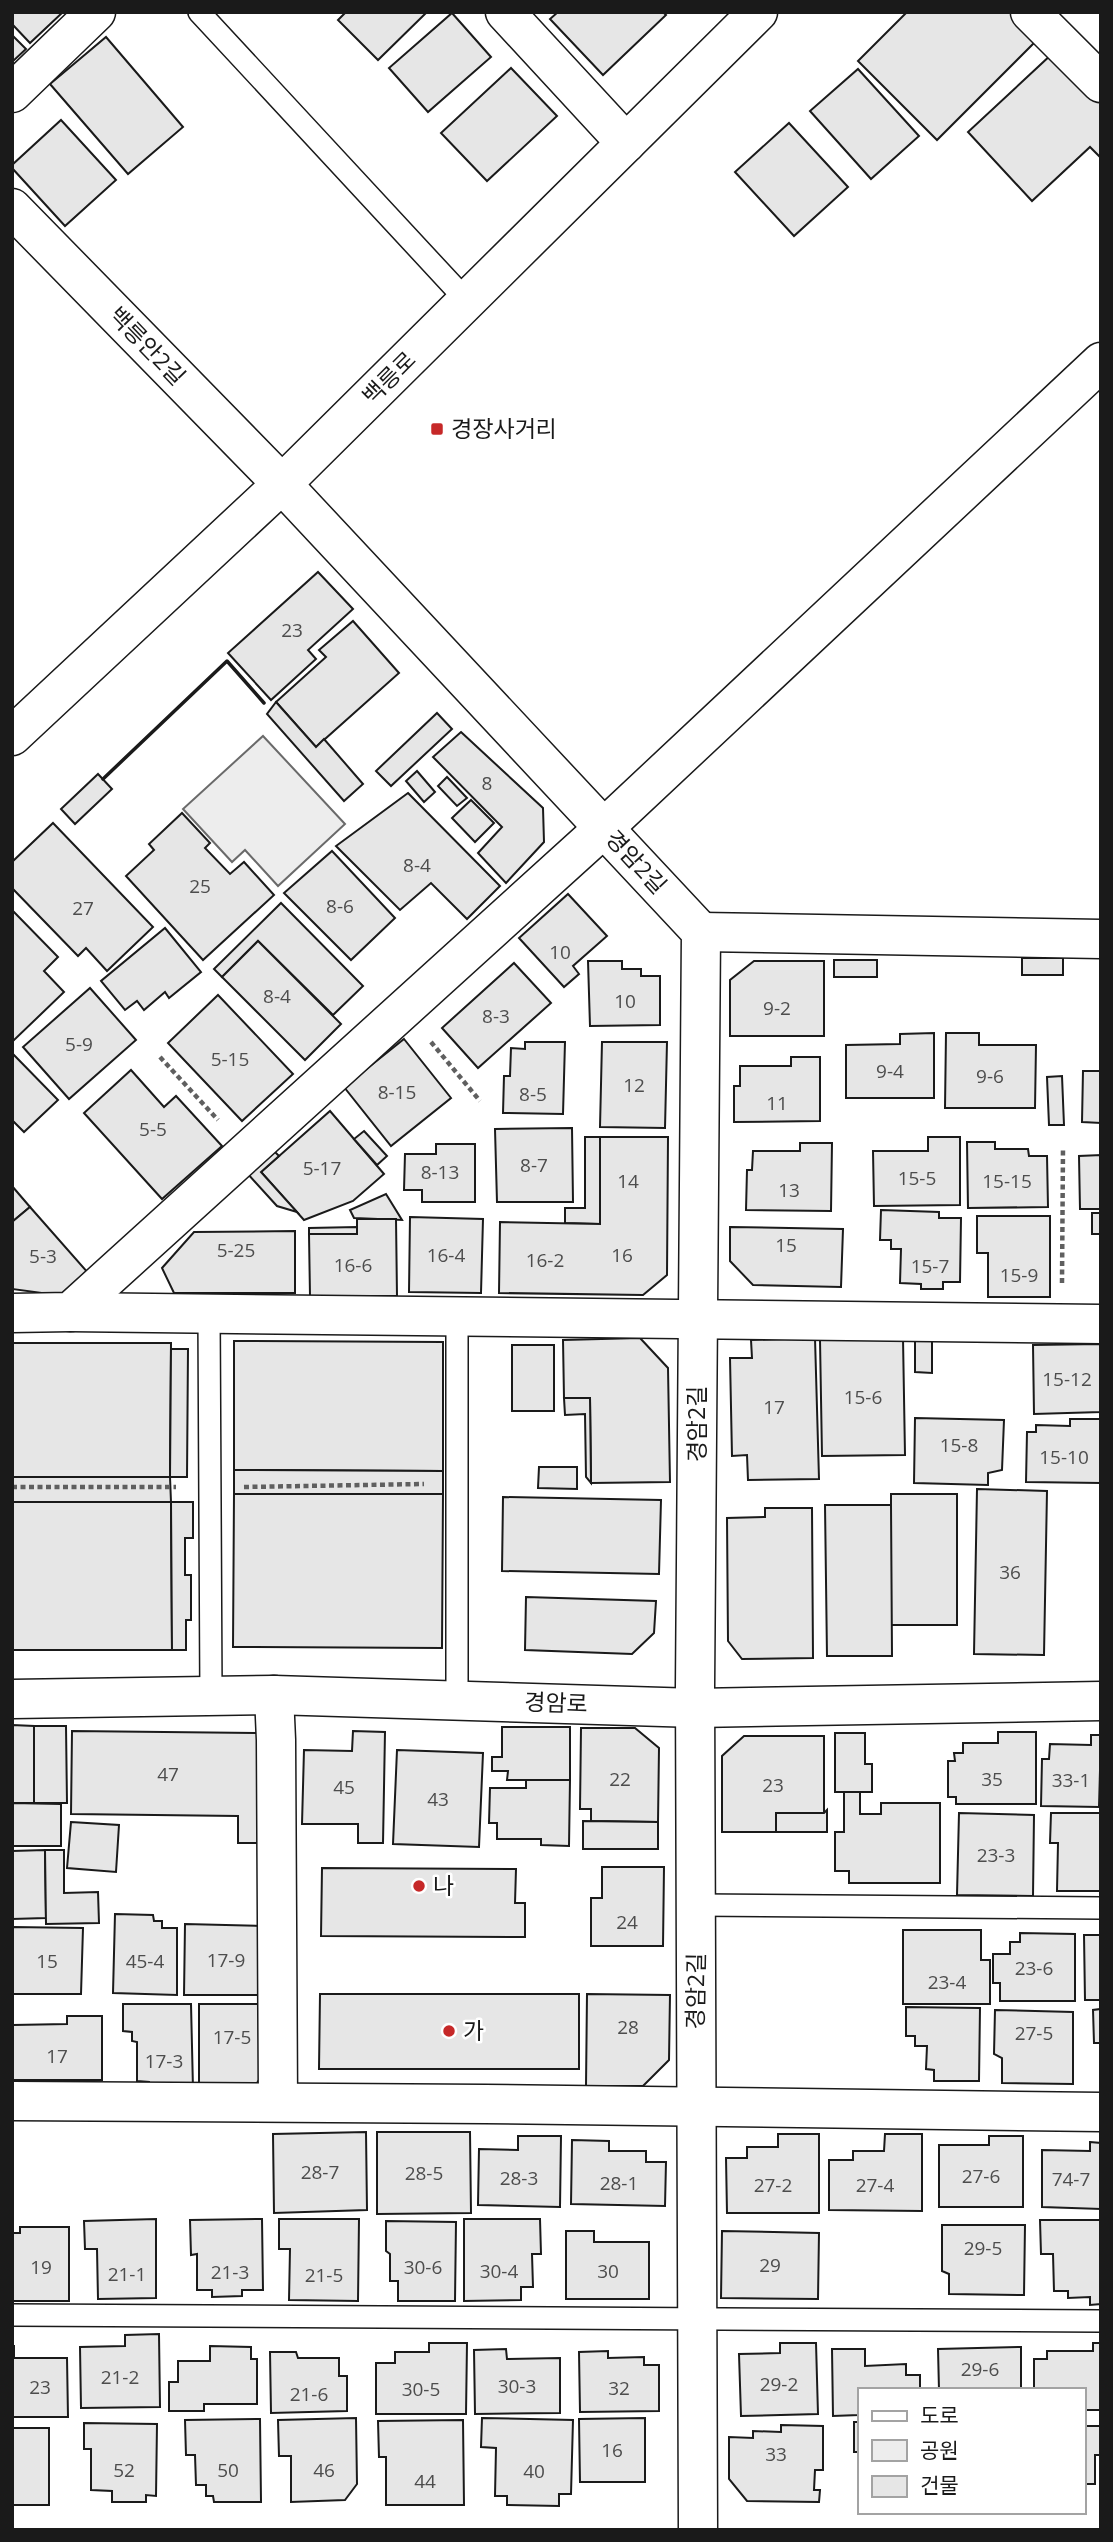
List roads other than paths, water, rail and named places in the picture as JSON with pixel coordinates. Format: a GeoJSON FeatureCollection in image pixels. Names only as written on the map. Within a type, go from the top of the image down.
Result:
{"type":"FeatureCollection","features":[{"type":"Feature","properties":{"kind":"street"},"geometry":{"type":"LineString","coordinates":[[12,93],[96,12]]}},
{"type":"Feature","properties":{"kind":"street"},"geometry":{"type":"LineString","coordinates":[[505,12],[626,143]]}},
{"type":"Feature","properties":{"kind":"street","name":"백릉로"},"geometry":{"type":"LineString","coordinates":[[12,736],[282,484],[758,12]]}},
{"type":"Feature","properties":{"kind":"street"},"geometry":{"type":"LineString","coordinates":[[1030,12],[1101,83]]}},
{"type":"Feature","properties":{"kind":"street","name":"백릉안2길"},"geometry":{"type":"LineString","coordinates":[[12,208],[282,484]]}},
{"type":"Feature","properties":{"kind":"street"},"geometry":{"type":"LineString","coordinates":[[70,1312],[605,827],[1101,362]]}},
{"type":"Feature","properties":{"kind":"street","name":"경암2길"},"geometry":{"type":"LineString","coordinates":[[282,484],[701,932],[695,2107],[698,2530]]}},
{"type":"Feature","properties":{"kind":"street"},"geometry":{"type":"LineString","coordinates":[[701,932],[1101,939]]}},
{"type":"Feature","properties":{"kind":"street"},"geometry":{"type":"LineString","coordinates":[[12,1313],[1101,1324]]}},
{"type":"Feature","properties":{"kind":"street"},"geometry":{"type":"LineString","coordinates":[[274,1695],[278,2102]]}},
{"type":"Feature","properties":{"kind":"street","name":"경암로"},"geometry":{"type":"LineString","coordinates":[[12,1699],[274,1695],[696,1708],[1101,1700]]}},
{"type":"Feature","properties":{"kind":"street"},"geometry":{"type":"LineString","coordinates":[[12,2101],[1101,2112]]}},
{"type":"Feature","properties":{"kind":"lane"},"geometry":{"type":"LineString","coordinates":[[199,12],[467,301]]}},
{"type":"Feature","properties":{"kind":"lane"},"geometry":{"type":"LineString","coordinates":[[209,1314],[211,1696]]}},
{"type":"Feature","properties":{"kind":"lane"},"geometry":{"type":"LineString","coordinates":[[457,1317],[457,1700]]}},
{"type":"Feature","properties":{"kind":"lane"},"geometry":{"type":"LineString","coordinates":[[697,1905],[1101,1908]]}},
{"type":"Feature","properties":{"kind":"lane"},"geometry":{"type":"LineString","coordinates":[[12,2315],[1101,2321]]}},
{"type":"Feature","properties":{"kind":"place","name":"경장사거리"},"geometry":{"type":"Point","coordinates":[437,429]}},
{"type":"Feature","properties":{"kind":"place","name":"나"},"geometry":{"type":"Point","coordinates":[419,1886]}},
{"type":"Feature","properties":{"kind":"place","name":"가"},"geometry":{"type":"Point","coordinates":[449,2031]}}]}
